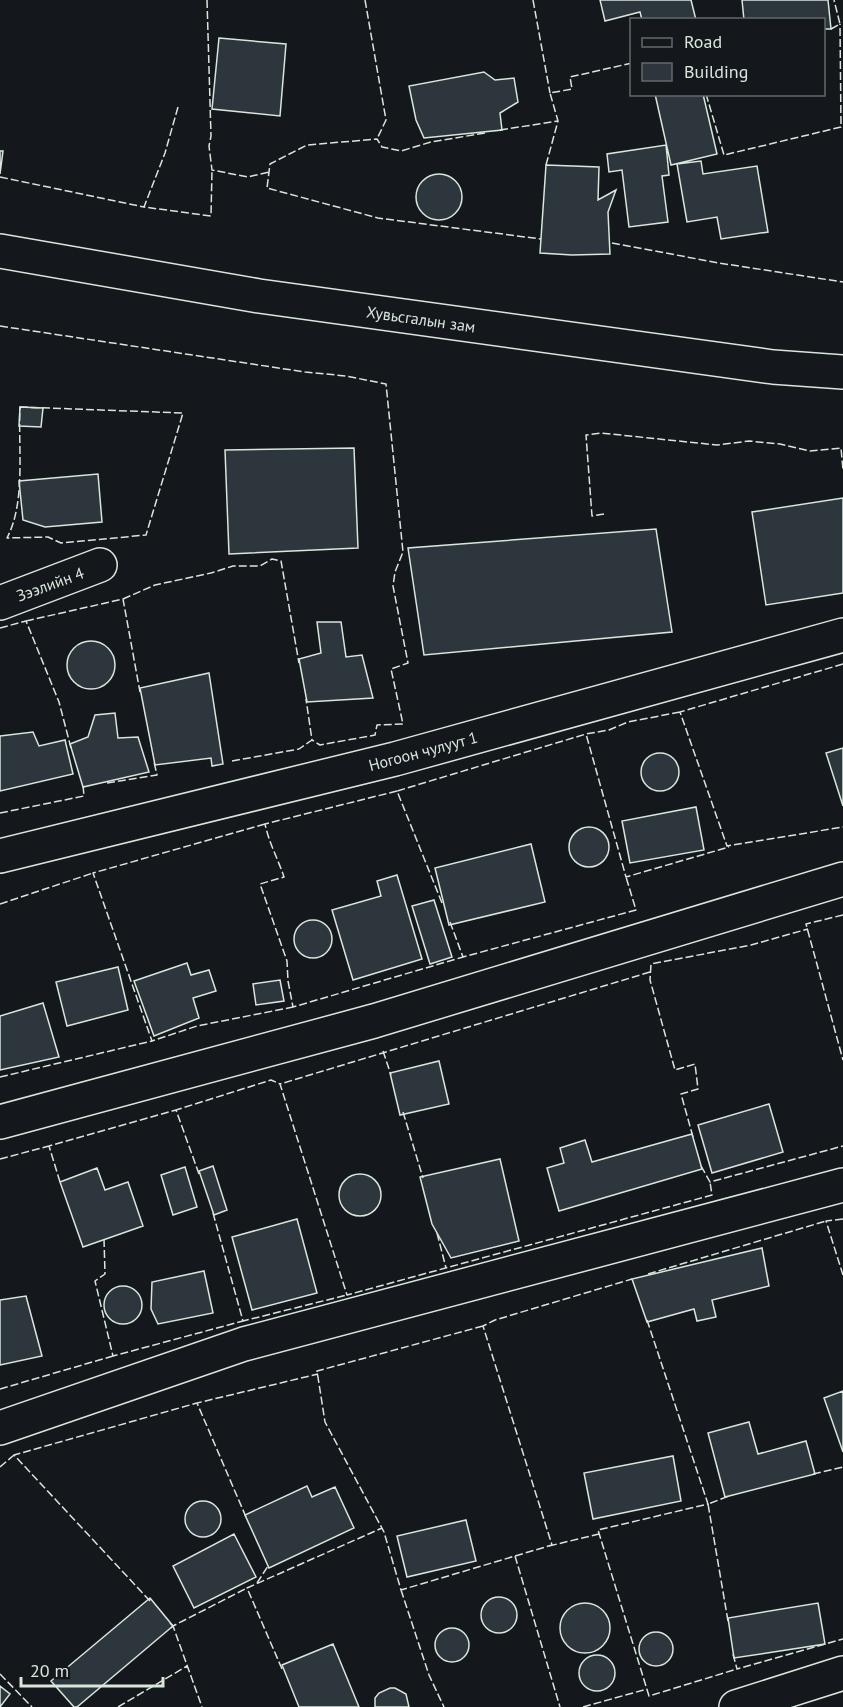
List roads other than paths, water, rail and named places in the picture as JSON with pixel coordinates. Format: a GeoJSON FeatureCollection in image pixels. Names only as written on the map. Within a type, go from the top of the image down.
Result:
{"type":"FeatureCollection","features":[{"type":"Feature","properties":{"kind":"street","name":"Хувьсгалын зам"},"geometry":{"type":"LineString","coordinates":[[0,251],[260,296],[761,365],[843,372]]}},
{"type":"Feature","properties":{"kind":"street","name":"Зээлийн 4"},"geometry":{"type":"LineString","coordinates":[[0,603],[100,565]]}},
{"type":"Feature","properties":{"kind":"street","name":"Ногоон чулуут 1"},"geometry":{"type":"LineString","coordinates":[[0,856],[395,759],[843,635]]}},
{"type":"Feature","properties":{"kind":"street"},"geometry":{"type":"LineString","coordinates":[[0,1122],[374,1021],[843,879]]}},
{"type":"Feature","properties":{"kind":"street"},"geometry":{"type":"LineString","coordinates":[[0,1428],[244,1344],[843,1185]]}},
{"type":"Feature","properties":{"kind":"street"},"geometry":{"type":"LineString","coordinates":[[736,1707],[843,1673]]}}]}
